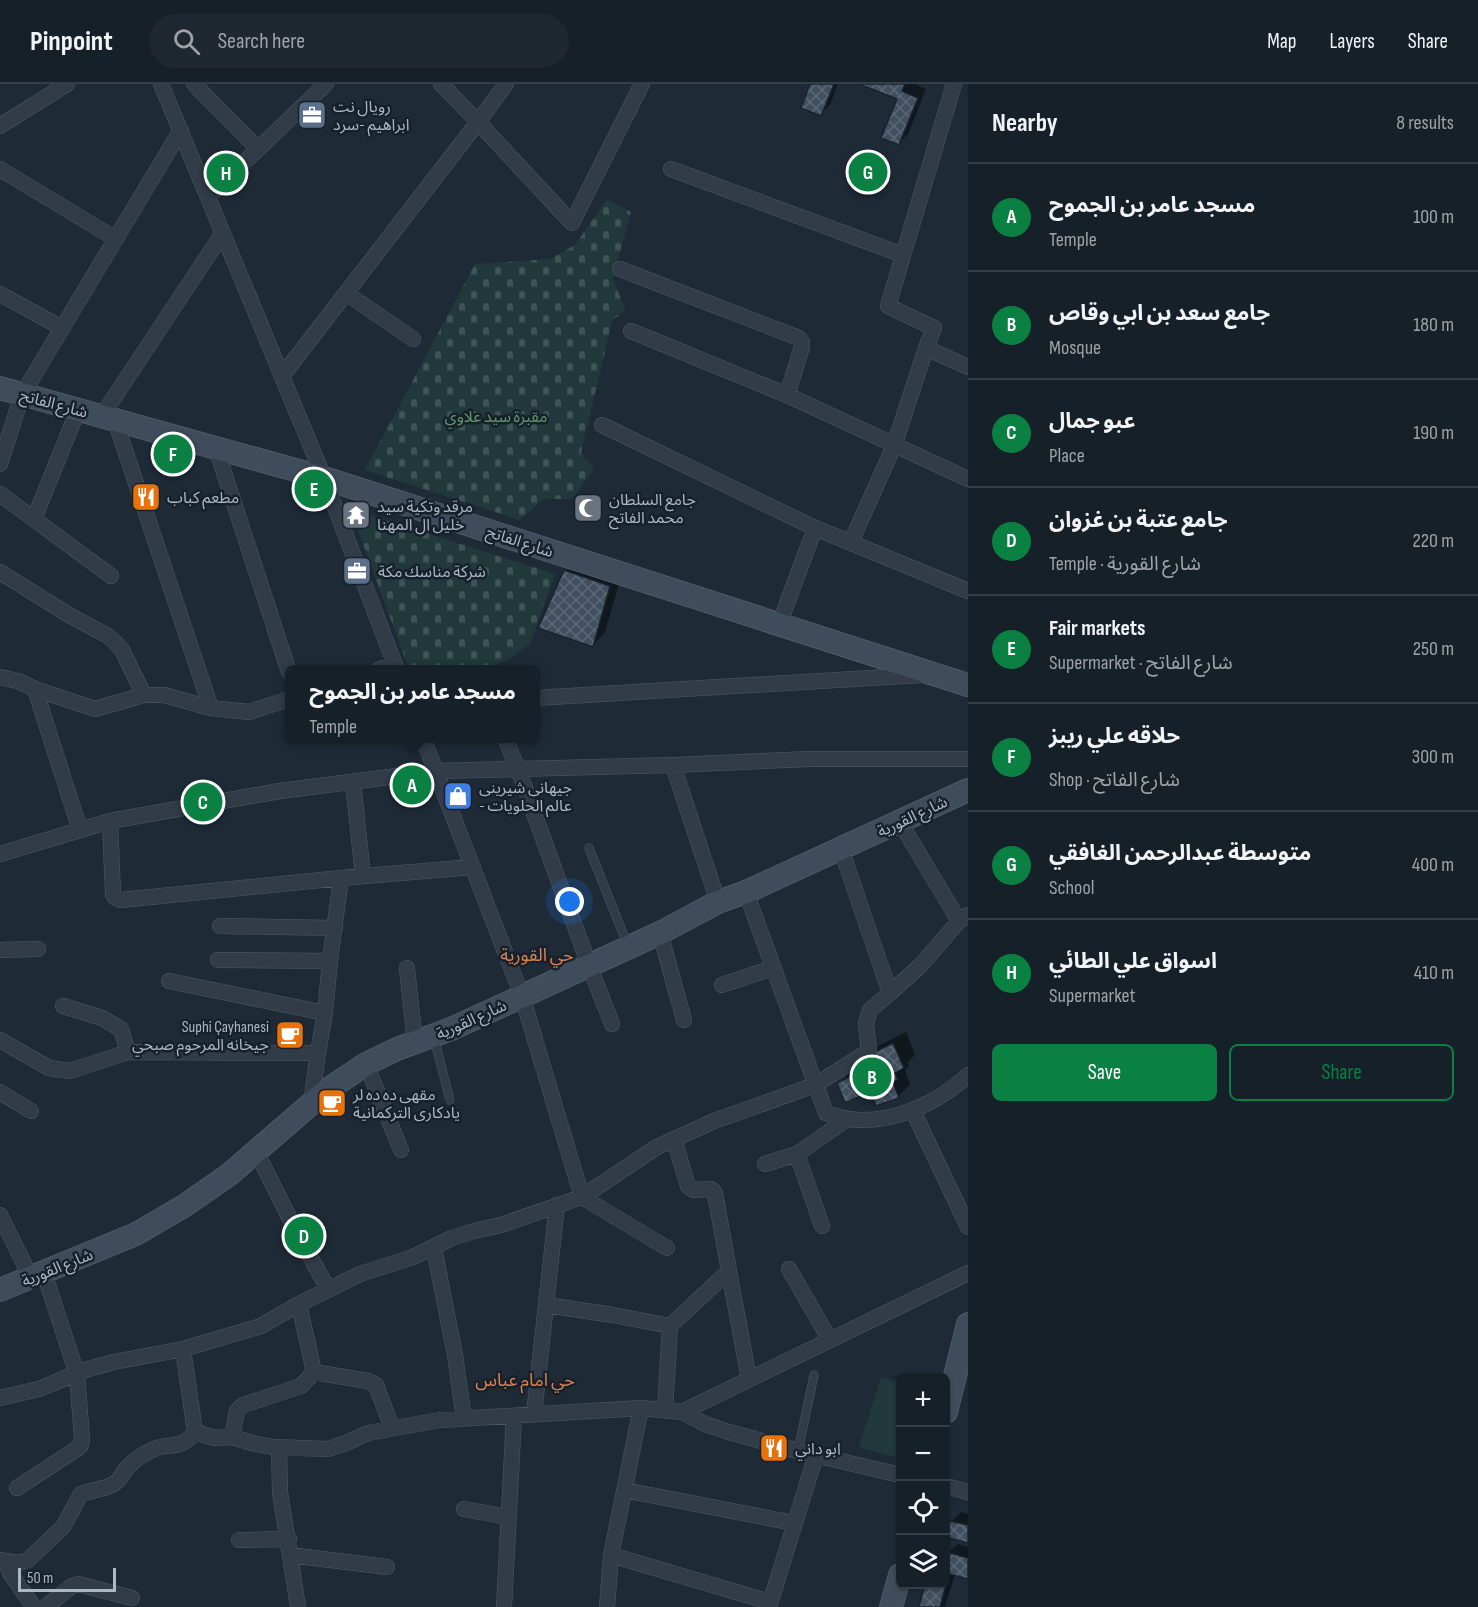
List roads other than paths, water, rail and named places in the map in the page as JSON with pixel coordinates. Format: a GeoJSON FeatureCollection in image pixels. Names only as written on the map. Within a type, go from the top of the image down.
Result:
{"type":"FeatureCollection","features":[{"type":"Feature","properties":{"kind":"street"},"geometry":{"type":"LineString","coordinates":[[0,126],[67,84]]}},
{"type":"Feature","properties":{"kind":"street"},"geometry":{"type":"LineString","coordinates":[[161,84],[324,478],[395,665]]}},
{"type":"Feature","properties":{"kind":"street"},"geometry":{"type":"LineString","coordinates":[[194,84],[258,149]]}},
{"type":"Feature","properties":{"kind":"street"},"geometry":{"type":"LineString","coordinates":[[208,197],[326,84]]}},
{"type":"Feature","properties":{"kind":"street"},"geometry":{"type":"LineString","coordinates":[[441,84],[572,223],[642,84]]}},
{"type":"Feature","properties":{"kind":"street"},"geometry":{"type":"LineString","coordinates":[[282,376],[506,84]]}},
{"type":"Feature","properties":{"kind":"street"},"geometry":{"type":"LineString","coordinates":[[851,542],[894,446],[934,328],[888,306],[954,84]]}},
{"type":"Feature","properties":{"kind":"street"},"geometry":{"type":"LineString","coordinates":[[0,464],[22,394],[181,130]]}},
{"type":"Feature","properties":{"kind":"street"},"geometry":{"type":"LineString","coordinates":[[0,169],[116,239]]}},
{"type":"Feature","properties":{"kind":"street"},"geometry":{"type":"LineString","coordinates":[[671,169],[903,255]]}},
{"type":"Feature","properties":{"kind":"street"},"geometry":{"type":"LineString","coordinates":[[211,708],[108,418],[223,233]]}},
{"type":"Feature","properties":{"kind":"street"},"geometry":{"type":"LineString","coordinates":[[620,269],[799,339],[802,347],[787,395]]}},
{"type":"Feature","properties":{"kind":"street"},"geometry":{"type":"LineString","coordinates":[[346,293],[413,339]]}},
{"type":"Feature","properties":{"kind":"street"},"geometry":{"type":"LineString","coordinates":[[0,294],[62,328]]}},
{"type":"Feature","properties":{"kind":"street"},"geometry":{"type":"LineString","coordinates":[[631,332],[787,395],[968,479]]}},
{"type":"Feature","properties":{"kind":"street"},"geometry":{"type":"LineString","coordinates":[[926,348],[968,367]]}},
{"type":"Feature","properties":{"kind":"street","name":"شارع الفاتح"},"geometry":{"type":"LineString","coordinates":[[0,388],[324,478],[968,685]]}},
{"type":"Feature","properties":{"kind":"street"},"geometry":{"type":"LineString","coordinates":[[34,519],[78,410]]}},
{"type":"Feature","properties":{"kind":"street"},"geometry":{"type":"LineString","coordinates":[[602,425],[815,528],[968,591]]}},
{"type":"Feature","properties":{"kind":"street"},"geometry":{"type":"LineString","coordinates":[[216,448],[287,665]]}},
{"type":"Feature","properties":{"kind":"street"},"geometry":{"type":"LineString","coordinates":[[0,494],[111,576]]}},
{"type":"Feature","properties":{"kind":"street"},"geometry":{"type":"LineString","coordinates":[[779,625],[815,528]]}},
{"type":"Feature","properties":{"kind":"street"},"geometry":{"type":"LineString","coordinates":[[0,572],[69,615],[108,636],[122,650],[144,695]]}},
{"type":"Feature","properties":{"kind":"street"},"geometry":{"type":"LineString","coordinates":[[540,698],[931,674]]}},
{"type":"Feature","properties":{"kind":"street"},"geometry":{"type":"LineString","coordinates":[[0,677],[18,681],[95,709],[144,695],[164,695],[211,708],[249,712],[285,700]]}},
{"type":"Feature","properties":{"kind":"street"},"geometry":{"type":"LineString","coordinates":[[35,689],[80,830]]}},
{"type":"Feature","properties":{"kind":"street"},"geometry":{"type":"LineString","coordinates":[[425,743],[522,996],[582,1197],[666,1248]]}},
{"type":"Feature","properties":{"kind":"street"},"geometry":{"type":"LineString","coordinates":[[507,743],[612,1023]]}},
{"type":"Feature","properties":{"kind":"street"},"geometry":{"type":"LineString","coordinates":[[0,854],[110,821],[280,791],[436,771],[809,759],[968,759]]}},
{"type":"Feature","properties":{"kind":"street"},"geometry":{"type":"LineString","coordinates":[[673,765],[718,902]]}},
{"type":"Feature","properties":{"kind":"street"},"geometry":{"type":"LineString","coordinates":[[353,782],[363,876]]}},
{"type":"Feature","properties":{"kind":"street","name":"شارع القورية"},"geometry":{"type":"LineString","coordinates":[[0,1290],[136,1234],[160,1221],[208,1191],[343,1078],[366,1064],[522,996],[660,933],[718,902],[746,892],[968,790]]}},
{"type":"Feature","properties":{"kind":"street"},"geometry":{"type":"LineString","coordinates":[[110,821],[113,895],[120,900],[473,867]]}},
{"type":"Feature","properties":{"kind":"street"},"geometry":{"type":"LineString","coordinates":[[0,1398],[39,1389],[114,1362],[183,1350],[250,1330],[360,1274],[413,1257],[452,1238],[501,1225],[582,1197],[657,1147],[714,1122],[815,1085],[869,1051],[866,1024],[868,1012],[929,958],[963,918],[900,822]]}},
{"type":"Feature","properties":{"kind":"street"},"geometry":{"type":"LineString","coordinates":[[841,849],[890,993]]}},
{"type":"Feature","properties":{"kind":"street"},"geometry":{"type":"LineString","coordinates":[[311,1104],[325,1013],[341,878]]}},
{"type":"Feature","properties":{"kind":"street"},"geometry":{"type":"LineString","coordinates":[[746,892],[826,1113],[847,1119],[862,1120],[884,1118],[913,1111],[936,1100],[968,1076]]}},
{"type":"Feature","properties":{"kind":"street"},"geometry":{"type":"LineString","coordinates":[[220,926],[334,928]]}},
{"type":"Feature","properties":{"kind":"street"},"geometry":{"type":"LineString","coordinates":[[660,933],[684,1020]]}},
{"type":"Feature","properties":{"kind":"street"},"geometry":{"type":"LineString","coordinates":[[0,950],[38,949]]}},
{"type":"Feature","properties":{"kind":"street"},"geometry":{"type":"LineString","coordinates":[[218,960],[330,961]]}},
{"type":"Feature","properties":{"kind":"street"},"geometry":{"type":"LineString","coordinates":[[407,968],[424,1040]]}},
{"type":"Feature","properties":{"kind":"street"},"geometry":{"type":"LineString","coordinates":[[722,985],[773,968]]}},
{"type":"Feature","properties":{"kind":"street"},"geometry":{"type":"LineString","coordinates":[[169,981],[325,1013]]}},
{"type":"Feature","properties":{"kind":"street"},"geometry":{"type":"LineString","coordinates":[[63,1006],[102,1018],[121,1029],[128,1052]]}},
{"type":"Feature","properties":{"kind":"street"},"geometry":{"type":"LineString","coordinates":[[0,1040],[49,1068],[70,1071],[128,1052],[318,1053]]}},
{"type":"Feature","properties":{"kind":"street"},"geometry":{"type":"LineString","coordinates":[[366,1064],[401,1149]]}},
{"type":"Feature","properties":{"kind":"street"},"geometry":{"type":"LineString","coordinates":[[0,1092],[31,1112]]}},
{"type":"Feature","properties":{"kind":"street"},"geometry":{"type":"LineString","coordinates":[[913,1111],[968,1227]]}},
{"type":"Feature","properties":{"kind":"street"},"geometry":{"type":"LineString","coordinates":[[765,1164],[797,1154],[847,1119]]}},
{"type":"Feature","properties":{"kind":"street"},"geometry":{"type":"LineString","coordinates":[[674,1139],[688,1186],[693,1190],[711,1189],[715,1193],[749,1379]]}},
{"type":"Feature","properties":{"kind":"street"},"geometry":{"type":"LineString","coordinates":[[256,1151],[328,1289]]}},
{"type":"Feature","properties":{"kind":"street"},"geometry":{"type":"LineString","coordinates":[[797,1154],[822,1226]]}},
{"type":"Feature","properties":{"kind":"street"},"geometry":{"type":"LineString","coordinates":[[534,1414],[557,1205]]}},
{"type":"Feature","properties":{"kind":"street"},"geometry":{"type":"LineString","coordinates":[[0,1215],[37,1276],[77,1374],[82,1439],[81,1445],[17,1488]]}},
{"type":"Feature","properties":{"kind":"street"},"geometry":{"type":"LineString","coordinates":[[434,1248],[455,1355],[464,1419]]}},
{"type":"Feature","properties":{"kind":"street"},"geometry":{"type":"LineString","coordinates":[[789,1269],[830,1340]]}},
{"type":"Feature","properties":{"kind":"street"},"geometry":{"type":"LineString","coordinates":[[665,1410],[670,1326],[729,1271]]}},
{"type":"Feature","properties":{"kind":"street"},"geometry":{"type":"LineString","coordinates":[[682,1412],[968,1273]]}},
{"type":"Feature","properties":{"kind":"street"},"geometry":{"type":"LineString","coordinates":[[298,1304],[314,1372]]}},
{"type":"Feature","properties":{"kind":"street"},"geometry":{"type":"LineString","coordinates":[[546,1305],[670,1326]]}},
{"type":"Feature","properties":{"kind":"street"},"geometry":{"type":"LineString","coordinates":[[950,1393],[968,1324]]}},
{"type":"Feature","properties":{"kind":"street"},"geometry":{"type":"LineString","coordinates":[[3,1560],[19,1563],[28,1560],[63,1527],[81,1494],[111,1486],[138,1457],[157,1448],[189,1440],[195,1432],[183,1350]]}},
{"type":"Feature","properties":{"kind":"street"},"geometry":{"type":"LineString","coordinates":[[314,1372],[368,1381],[376,1385],[392,1428]]}},
{"type":"Feature","properties":{"kind":"street"},"geometry":{"type":"LineString","coordinates":[[232,1437],[237,1411],[243,1405],[301,1386],[314,1372]]}},
{"type":"Feature","properties":{"kind":"street"},"geometry":{"type":"LineString","coordinates":[[195,1432],[214,1438],[232,1437],[279,1448],[328,1449],[368,1433],[440,1420],[641,1408],[682,1412],[705,1424],[798,1451],[896,1474]]}},
{"type":"Feature","properties":{"kind":"street"},"geometry":{"type":"LineString","coordinates":[[607,1607],[611,1555],[641,1408]]}},
{"type":"Feature","properties":{"kind":"street"},"geometry":{"type":"LineString","coordinates":[[504,1607],[514,1416]]}},
{"type":"Feature","properties":{"kind":"street"},"geometry":{"type":"LineString","coordinates":[[279,1448],[280,1492],[298,1607]]}},
{"type":"Feature","properties":{"kind":"street"},"geometry":{"type":"LineString","coordinates":[[611,1555],[770,1604],[816,1455]]}},
{"type":"Feature","properties":{"kind":"street"},"geometry":{"type":"LineString","coordinates":[[950,1487],[968,1492]]}},
{"type":"Feature","properties":{"kind":"street"},"geometry":{"type":"LineString","coordinates":[[624,1490],[794,1523]]}},
{"type":"Feature","properties":{"kind":"street"},"geometry":{"type":"LineString","coordinates":[[464,1509],[508,1516]]}},
{"type":"Feature","properties":{"kind":"street"},"geometry":{"type":"LineString","coordinates":[[239,1540],[289,1539]]}},
{"type":"Feature","properties":{"kind":"street"},"geometry":{"type":"LineString","coordinates":[[290,1555],[387,1567]]}},
{"type":"Feature","properties":{"kind":"street"},"geometry":{"type":"LineString","coordinates":[[3,1560],[34,1607]]}},
{"type":"Feature","properties":{"kind":"street"},"geometry":{"type":"LineString","coordinates":[[45,1607],[78,1584],[132,1598]]}},
{"type":"Feature","properties":{"kind":"street"},"geometry":{"type":"LineString","coordinates":[[891,1607],[896,1589]]}},
{"type":"Feature","properties":{"kind":"lane"},"geometry":{"type":"LineString","coordinates":[[589,848],[629,947]]}},
{"type":"Feature","properties":{"kind":"lane"},"geometry":{"type":"LineString","coordinates":[[424,1040],[450,1100]]}},
{"type":"Feature","properties":{"kind":"lane"},"geometry":{"type":"LineString","coordinates":[[798,1451],[814,1376]]}},
{"type":"Feature","properties":{"kind":"place","name":"رويال نت ابراهيم -سرد"},"geometry":{"type":"Point","coordinates":[312,115]}},
{"type":"Feature","properties":{"kind":"place","name":"متوسطة عبدالرحمن الغافقي"},"geometry":{"type":"Point","coordinates":[868,172]}},
{"type":"Feature","properties":{"kind":"place","name":"اسواق علي الطائي"},"geometry":{"type":"Point","coordinates":[226,173]}},
{"type":"Feature","properties":{"kind":"place","name":"حلاقه علي ريبز"},"geometry":{"type":"Point","coordinates":[173,454]}},
{"type":"Feature","properties":{"kind":"place","name":"Fair markets"},"geometry":{"type":"Point","coordinates":[314,489]}},
{"type":"Feature","properties":{"kind":"place","name":"مطعم كباب"},"geometry":{"type":"Point","coordinates":[146,497]}},
{"type":"Feature","properties":{"kind":"place","name":"جامع السلطان محمد الفاتح"},"geometry":{"type":"Point","coordinates":[588,508]}},
{"type":"Feature","properties":{"kind":"place","name":"مرقد وتكية سيد خليل ال المهنا"},"geometry":{"type":"Point","coordinates":[356,515]}},
{"type":"Feature","properties":{"kind":"place","name":"شركة مناسك مكة"},"geometry":{"type":"Point","coordinates":[357,571]}},
{"type":"Feature","properties":{"kind":"place","name":"مسجد عامر بن الجموح"},"geometry":{"type":"Point","coordinates":[412,785]}},
{"type":"Feature","properties":{"kind":"place","name":"جیهانی شیرینی - عالم الحلويات"},"geometry":{"type":"Point","coordinates":[458,796]}},
{"type":"Feature","properties":{"kind":"place","name":"عبو جمال"},"geometry":{"type":"Point","coordinates":[203,802]}},
{"type":"Feature","properties":{"kind":"place","name":"Suphi Çayhanesi جيخانه المرحوم صبحي"},"geometry":{"type":"Point","coordinates":[290,1035]}},
{"type":"Feature","properties":{"kind":"place","name":"جامع سعد بن ابي وقاص"},"geometry":{"type":"Point","coordinates":[872,1077]}},
{"type":"Feature","properties":{"kind":"place","name":"مقهى ده ده لر يادكارى التركمانية"},"geometry":{"type":"Point","coordinates":[332,1103]}},
{"type":"Feature","properties":{"kind":"place","name":"جامع عتبة بن غزوان"},"geometry":{"type":"Point","coordinates":[304,1236]}},
{"type":"Feature","properties":{"kind":"place","name":"ابو داني"},"geometry":{"type":"Point","coordinates":[774,1448]}},
{"type":"Feature","properties":{"kind":"district","name":"حي القورية"},"geometry":{"type":"Point","coordinates":[537,955]}},
{"type":"Feature","properties":{"kind":"district","name":"حي امام عباس"},"geometry":{"type":"Point","coordinates":[525,1380]}},
{"type":"Feature","properties":{"kind":"park label","name":"مقبرة سيد علاوي"},"geometry":{"type":"Point","coordinates":[496,416]}}]}
